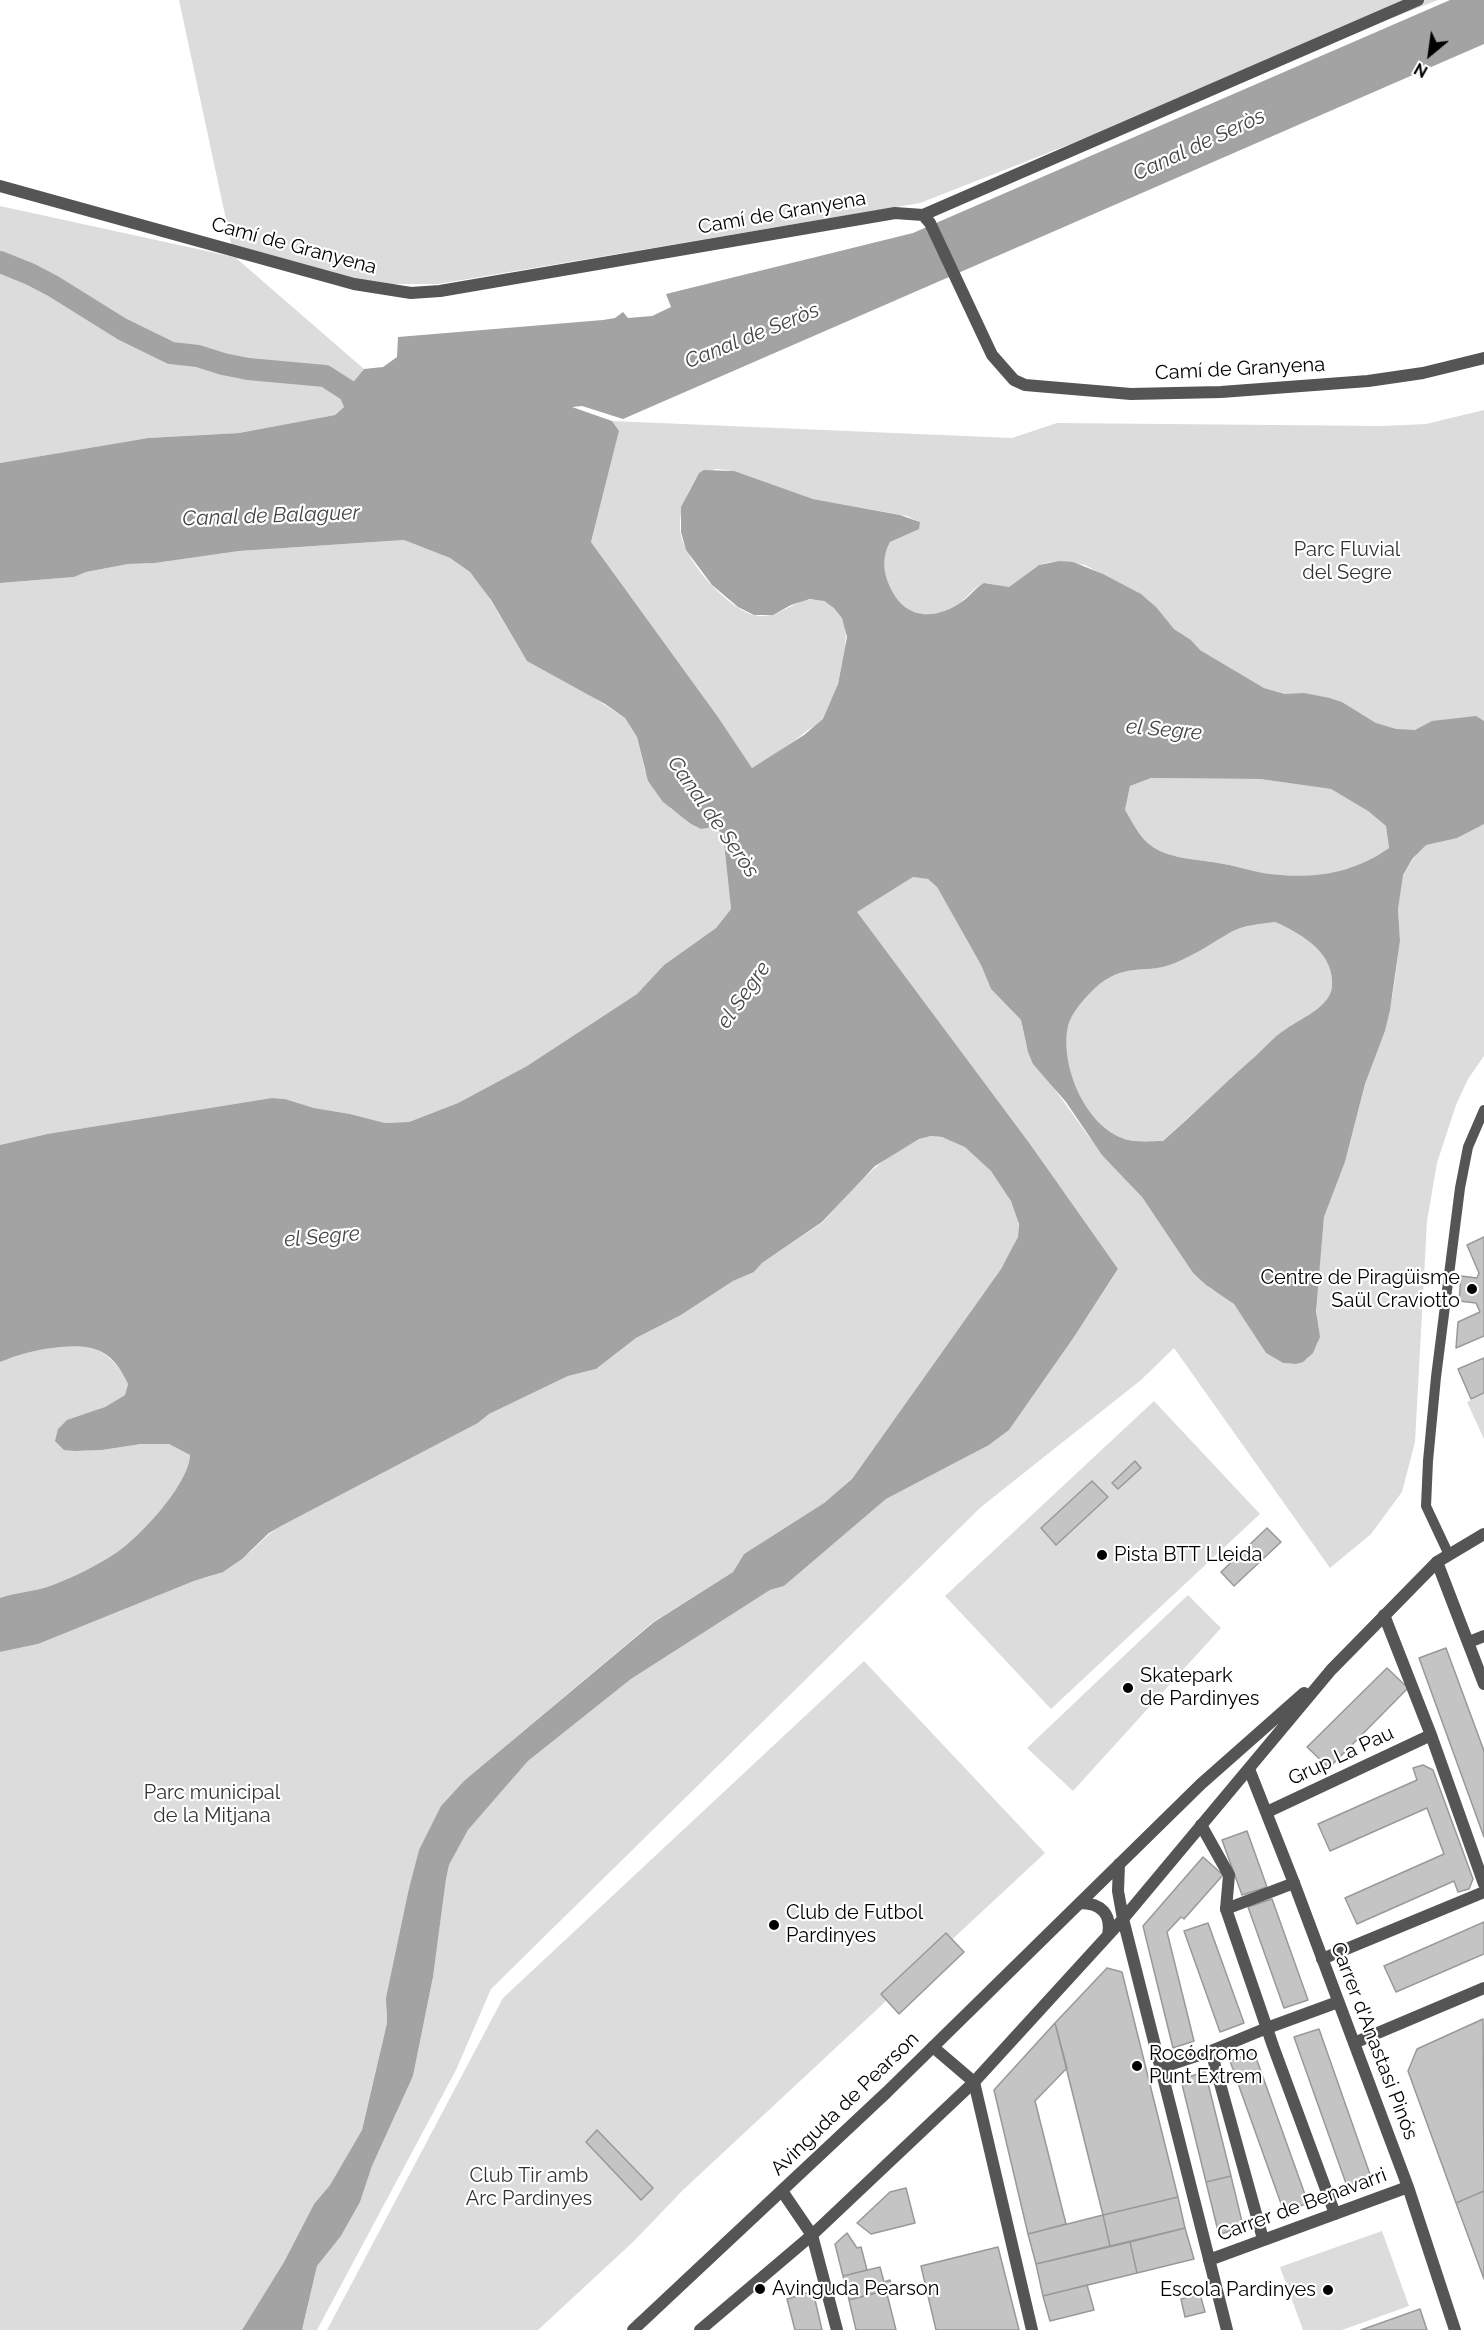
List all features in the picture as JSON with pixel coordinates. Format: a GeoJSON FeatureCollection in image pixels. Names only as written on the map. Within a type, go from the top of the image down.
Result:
{"type":"FeatureCollection","features":[{"type":"Feature","properties":{"kind":"street"},"geometry":{"type":"LineString","coordinates":[[926,219],[1418,0]]}},
{"type":"Feature","properties":{"kind":"street","name":"Camí de Granyena"},"geometry":{"type":"LineString","coordinates":[[0,186],[354,284],[411,293],[440,291],[895,213],[926,219],[992,355],[1014,380],[1025,385],[1131,394],[1221,392],[1368,381],[1423,373],[1484,358]]}},
{"type":"Feature","properties":{"kind":"street"},"geometry":{"type":"LineString","coordinates":[[700,2330],[812,2235],[974,2082],[1123,1918],[1330,1670],[1437,1562],[1484,1534]]}},
{"type":"Feature","properties":{"kind":"street"},"geometry":{"type":"LineString","coordinates":[[1437,1562],[1484,1684]]}},
{"type":"Feature","properties":{"kind":"street"},"geometry":{"type":"LineString","coordinates":[[1384,1615],[1431,1735],[1484,1884]]}},
{"type":"Feature","properties":{"kind":"street"},"geometry":{"type":"LineString","coordinates":[[1469,1642],[1484,1636]]}},
{"type":"Feature","properties":{"kind":"street","name":"Avinguda de Pearson"},"geometry":{"type":"LineString","coordinates":[[633,2330],[933,2047],[1239,1749],[1330,1670]]}},
{"type":"Feature","properties":{"kind":"street","name":"Grup La Pau"},"geometry":{"type":"LineString","coordinates":[[1267,1812],[1431,1735]]}},
{"type":"Feature","properties":{"kind":"street"},"geometry":{"type":"LineString","coordinates":[[1239,1749],[1249,1769]]}},
{"type":"Feature","properties":{"kind":"street","name":"Carrer d'Anastasi Pinós"},"geometry":{"type":"LineString","coordinates":[[1249,1769],[1408,2187],[1455,2330]]}},
{"type":"Feature","properties":{"kind":"street"},"geometry":{"type":"LineString","coordinates":[[1201,1824],[1229,1875],[1226,1909],[1335,2214]]}},
{"type":"Feature","properties":{"kind":"street"},"geometry":{"type":"LineString","coordinates":[[1119,1864],[1118,1891],[1123,1918],[1227,2330]]}},
{"type":"Feature","properties":{"kind":"street"},"geometry":{"type":"LineString","coordinates":[[1226,1909],[1294,1883]]}},
{"type":"Feature","properties":{"kind":"street"},"geometry":{"type":"LineString","coordinates":[[1322,1959],[1484,1892]]}},
{"type":"Feature","properties":{"kind":"street"},"geometry":{"type":"LineString","coordinates":[[1080,1903],[1092,1903],[1102,1908],[1109,1918],[1108,1935]]}},
{"type":"Feature","properties":{"kind":"street"},"geometry":{"type":"LineString","coordinates":[[1354,2043],[1484,1988]]}},
{"type":"Feature","properties":{"kind":"street"},"geometry":{"type":"LineString","coordinates":[[1160,2068],[1338,2002]]}},
{"type":"Feature","properties":{"kind":"street"},"geometry":{"type":"LineString","coordinates":[[933,2047],[974,2082],[1032,2330]]}},
{"type":"Feature","properties":{"kind":"street"},"geometry":{"type":"LineString","coordinates":[[1211,2051],[1263,2239]]}},
{"type":"Feature","properties":{"kind":"street","name":"Carrer de Benavarri"},"geometry":{"type":"LineString","coordinates":[[1209,2260],[1408,2187]]}},
{"type":"Feature","properties":{"kind":"street"},"geometry":{"type":"LineString","coordinates":[[782,2191],[812,2235],[837,2330]]}},
{"type":"Feature","properties":{"kind":"lane"},"geometry":{"type":"LineString","coordinates":[[1449,1555],[1426,1506],[1428,1461],[1436,1377],[1460,1188],[1468,1147],[1484,1110]]}},
{"type":"Feature","properties":{"kind":"green space"},"geometry":{"type":"Polygon","coordinates":[[[179,0],[1438,0],[920,203],[438,284],[354,284],[236,258],[364,369],[340,398],[344,407],[335,415],[239,433],[148,438],[0,463],[0,206],[234,257],[179,0]]]}},
{"type":"Feature","properties":{"kind":"green space","name":"Parc Fluvial del Segre"},"geometry":{"type":"Polygon","coordinates":[[[1484,410],[1484,1056],[1468,1079],[1456,1105],[1437,1163],[1427,1221],[1415,1442],[1402,1492],[1371,1534],[1330,1568],[1174,1348],[1141,1380],[981,1507],[491,1989],[456,2070],[317,2330],[302,2330],[317,2266],[341,2236],[360,2202],[372,2166],[413,2076],[433,1977],[449,1865],[468,1830],[528,1761],[631,1679],[770,1590],[784,1586],[886,1499],[989,1445],[1009,1430],[1118,1270],[1030,1144],[856,912],[913,877],[928,879],[937,887],[981,965],[991,989],[1021,1020],[1028,1052],[1089,1137],[1142,1197],[1193,1273],[1211,1289],[1229,1299],[1266,1353],[1283,1363],[1296,1364],[1308,1358],[1318,1343],[1316,1303],[1324,1217],[1345,1162],[1365,1084],[1385,1031],[1400,941],[1399,889],[1403,875],[1417,853],[1376,723],[1342,702],[1330,698],[1285,694],[1264,688],[1200,650],[1191,640],[1174,629],[1147,599],[1085,565],[1059,561],[1039,565],[1009,587],[982,584],[950,609],[940,613],[920,614],[903,606],[896,598],[886,576],[885,559],[890,542],[918,529],[920,522],[907,516],[813,499],[728,470],[716,469],[699,473],[685,500],[680,521],[682,540],[696,566],[707,580],[731,603],[754,615],[772,614],[806,600],[823,601],[840,614],[846,632],[837,686],[831,706],[824,718],[819,724],[752,768],[718,717],[591,542],[619,431],[612,421],[1012,438],[1057,423],[1383,426],[1426,424],[1484,410]]]}},
{"type":"Feature","properties":{"kind":"green space"},"geometry":{"type":"Polygon","coordinates":[[[404,540],[450,558],[470,572],[485,591],[521,651],[625,718],[637,737],[645,771],[671,809],[701,829],[713,827],[723,835],[731,909],[716,928],[664,965],[637,994],[527,1066],[458,1103],[409,1122],[385,1123],[314,1108],[285,1099],[272,1098],[47,1134],[0,1145],[0,583],[74,577],[86,572],[128,564],[155,563],[239,551],[404,540]]]}},
{"type":"Feature","properties":{"kind":"green space"},"geometry":{"type":"Polygon","coordinates":[[[1151,778],[1260,779],[1331,789],[1368,811],[1386,826],[1389,848],[1359,865],[1313,876],[1263,873],[1173,856],[1149,844],[1125,810],[1130,786],[1151,778]]]}},
{"type":"Feature","properties":{"kind":"green space"},"geometry":{"type":"Polygon","coordinates":[[[1275,922],[1296,932],[1315,946],[1328,964],[1332,975],[1332,987],[1326,1001],[1314,1012],[1277,1036],[1163,1141],[1131,1141],[1108,1131],[1086,1107],[1072,1075],[1068,1058],[1066,1042],[1068,1026],[1079,1006],[1094,989],[1116,975],[1126,971],[1164,967],[1190,956],[1236,930],[1275,922]]]}},
{"type":"Feature","properties":{"kind":"green space","name":"Parc municipal de la Mitjana"},"geometry":{"type":"Polygon","coordinates":[[[931,1136],[951,1139],[965,1146],[988,1167],[999,1181],[1015,1210],[1019,1224],[1017,1240],[1011,1253],[852,1479],[824,1503],[744,1554],[733,1572],[653,1622],[465,1780],[419,1850],[409,1888],[386,2010],[387,2023],[362,2130],[330,2185],[314,2204],[284,2262],[242,2330],[0,2330],[0,1652],[38,1644],[219,1573],[236,1563],[281,1526],[478,1423],[489,1414],[568,1376],[596,1369],[636,1338],[681,1315],[733,1281],[754,1272],[762,1263],[823,1222],[857,1184],[885,1159],[919,1139],[931,1136]]]}},
{"type":"Feature","properties":{"kind":"green space"},"geometry":{"type":"Polygon","coordinates":[[[75,1345],[92,1348],[107,1356],[119,1369],[128,1384],[125,1395],[81,1417],[75,1451],[102,1450],[141,1444],[169,1444],[190,1455],[188,1467],[162,1509],[138,1535],[116,1553],[58,1583],[0,1598],[0,1362],[35,1349],[75,1345]]]}},
{"type":"Feature","properties":{"kind":"green space"},"geometry":{"type":"Polygon","coordinates":[[[1484,1394],[1484,1439],[1467,1402],[1484,1394]]]}},
{"type":"Feature","properties":{"kind":"green space","name":"Pista BTT Lleida"},"geometry":{"type":"Polygon","coordinates":[[[1154,1401],[1260,1514],[1051,1709],[945,1596],[1154,1401]]]}},
{"type":"Feature","properties":{"kind":"green space","name":"Skatepark de Pardinyes"},"geometry":{"type":"Polygon","coordinates":[[[1188,1595],[1221,1628],[1073,1791],[1027,1748],[1188,1595]]]}},
{"type":"Feature","properties":{"kind":"green space","name":"Club de Futbol Pardinyes"},"geometry":{"type":"Polygon","coordinates":[[[864,1661],[1045,1853],[683,2190],[634,2241],[538,2330],[327,2330],[503,1998],[864,1661]]]}},
{"type":"Feature","properties":{"kind":"green space"},"geometry":{"type":"Polygon","coordinates":[[[1382,2231],[1409,2306],[1342,2330],[1303,2330],[1280,2267],[1382,2231]]]}},
{"type":"Feature","properties":{"kind":"water"},"geometry":{"type":"Polygon","coordinates":[[[1450,0],[1484,0],[1484,44],[623,419],[582,406],[572,407],[612,421],[619,431],[591,542],[718,717],[752,768],[804,735],[823,719],[838,684],[847,637],[842,618],[824,601],[810,599],[791,605],[773,615],[754,615],[738,607],[712,585],[686,550],[681,532],[681,507],[699,473],[704,470],[734,471],[813,499],[900,515],[920,522],[919,529],[890,542],[885,559],[886,576],[890,587],[896,598],[912,611],[922,614],[942,612],[963,601],[984,583],[1009,587],[1039,565],[1059,561],[1073,562],[1103,574],[1141,594],[1156,607],[1174,629],[1191,640],[1200,650],[1264,688],[1285,694],[1304,693],[1330,698],[1342,702],[1376,723],[1396,729],[1415,730],[1432,721],[1476,716],[1484,721],[1484,824],[1457,838],[1426,845],[1413,858],[1403,875],[1398,909],[1400,941],[1390,1010],[1385,1031],[1365,1084],[1345,1162],[1324,1217],[1316,1311],[1320,1337],[1313,1353],[1303,1362],[1283,1363],[1266,1353],[1234,1304],[1193,1273],[1142,1197],[1102,1155],[1066,1102],[1033,1064],[1021,1020],[991,989],[981,965],[937,887],[928,879],[913,877],[857,912],[1030,1144],[1118,1269],[1009,1430],[989,1445],[886,1499],[784,1586],[770,1590],[631,1679],[528,1761],[468,1830],[449,1865],[433,1977],[413,2076],[372,2166],[360,2202],[341,2236],[317,2266],[302,2330],[242,2330],[284,2262],[314,2204],[330,2185],[362,2130],[387,2023],[386,1998],[409,1888],[419,1850],[441,1806],[465,1780],[654,1622],[733,1572],[744,1554],[824,1503],[852,1479],[1001,1269],[1018,1237],[1019,1224],[1011,1201],[991,1171],[965,1147],[942,1137],[931,1136],[919,1139],[875,1166],[822,1222],[762,1263],[754,1272],[733,1281],[681,1315],[636,1338],[596,1369],[568,1376],[489,1414],[478,1423],[281,1526],[269,1533],[242,1559],[223,1572],[194,1581],[38,1644],[0,1652],[0,1598],[58,1583],[116,1553],[138,1535],[162,1509],[188,1467],[190,1455],[169,1444],[141,1444],[102,1450],[75,1451],[64,1450],[55,1441],[58,1429],[67,1420],[105,1407],[125,1395],[128,1384],[116,1363],[93,1348],[72,1346],[44,1349],[0,1362],[0,1145],[47,1134],[272,1098],[285,1099],[314,1108],[385,1123],[409,1122],[458,1103],[527,1066],[637,994],[664,965],[716,928],[731,909],[723,834],[713,827],[701,829],[691,824],[663,802],[648,781],[637,737],[625,718],[605,704],[527,661],[491,600],[470,572],[450,558],[404,540],[239,551],[155,563],[128,564],[86,572],[74,577],[0,583],[0,463],[148,438],[239,433],[335,415],[344,407],[340,398],[364,369],[383,367],[397,357],[398,337],[603,320],[615,318],[623,312],[628,318],[652,316],[671,307],[666,294],[913,233],[1450,0]],[[1151,778],[1130,786],[1125,810],[1138,832],[1149,844],[1173,856],[1263,873],[1297,876],[1345,870],[1389,848],[1386,826],[1368,811],[1331,789],[1260,779],[1151,778]],[[1275,922],[1236,930],[1175,963],[1164,967],[1126,971],[1105,980],[1094,989],[1072,1016],[1066,1041],[1072,1075],[1078,1091],[1096,1120],[1108,1130],[1131,1141],[1163,1141],[1277,1036],[1314,1012],[1326,1001],[1332,987],[1332,975],[1328,964],[1315,946],[1296,932],[1275,922]]]}},
{"type":"Feature","properties":{"kind":"building","name":"Centre de Piragüisme Saül Craviotto"},"geometry":{"type":"Polygon","coordinates":[[[1484,1237],[1484,1336],[1456,1348],[1458,1322],[1480,1312],[1476,1303],[1459,1301],[1461,1276],[1477,1278],[1479,1273],[1467,1245],[1484,1237]]]}},
{"type":"Feature","properties":{"kind":"building"},"geometry":{"type":"Polygon","coordinates":[[[1484,1358],[1484,1393],[1471,1399],[1458,1369],[1484,1358]]]}},
{"type":"Feature","properties":{"kind":"building"},"geometry":{"type":"Polygon","coordinates":[[[1135,1461],[1141,1468],[1118,1489],[1112,1483],[1135,1461]]]}},
{"type":"Feature","properties":{"kind":"building"},"geometry":{"type":"Polygon","coordinates":[[[1092,1481],[1108,1497],[1056,1545],[1041,1528],[1092,1481]]]}},
{"type":"Feature","properties":{"kind":"building"},"geometry":{"type":"Polygon","coordinates":[[[1267,1528],[1281,1542],[1234,1586],[1221,1572],[1267,1528]]]}},
{"type":"Feature","properties":{"kind":"building"},"geometry":{"type":"Polygon","coordinates":[[[1446,1648],[1484,1751],[1484,1837],[1419,1658],[1446,1648]]]}},
{"type":"Feature","properties":{"kind":"building"},"geometry":{"type":"Polygon","coordinates":[[[1387,1668],[1408,1688],[1329,1768],[1307,1747],[1387,1668]]]}},
{"type":"Feature","properties":{"kind":"building"},"geometry":{"type":"Polygon","coordinates":[[[1423,1765],[1433,1770],[1473,1879],[1469,1889],[1458,1892],[1454,1881],[1357,1924],[1345,1898],[1444,1854],[1427,1808],[1330,1851],[1318,1824],[1417,1780],[1413,1768],[1423,1765]]]}},
{"type":"Feature","properties":{"kind":"building"},"geometry":{"type":"Polygon","coordinates":[[[1247,1831],[1267,1887],[1242,1895],[1222,1840],[1247,1831]]]}},
{"type":"Feature","properties":{"kind":"building"},"geometry":{"type":"Polygon","coordinates":[[[1203,1857],[1223,1875],[1184,1919],[1181,1917],[1167,1932],[1194,2041],[1173,2048],[1143,1926],[1203,1857]]]}},
{"type":"Feature","properties":{"kind":"building"},"geometry":{"type":"Polygon","coordinates":[[[1272,1899],[1308,2000],[1284,2008],[1248,1907],[1272,1899]]]}},
{"type":"Feature","properties":{"kind":"building"},"geometry":{"type":"Polygon","coordinates":[[[1484,1922],[1484,1954],[1396,1992],[1384,1966],[1484,1922]]]}},
{"type":"Feature","properties":{"kind":"building"},"geometry":{"type":"Polygon","coordinates":[[[1208,1923],[1244,2023],[1220,2032],[1184,1931],[1208,1923]]]}},
{"type":"Feature","properties":{"kind":"building"},"geometry":{"type":"Polygon","coordinates":[[[946,1933],[964,1952],[899,2014],[881,1994],[946,1933]]]}},
{"type":"Feature","properties":{"kind":"building"},"geometry":{"type":"Polygon","coordinates":[[[1107,1968],[1122,1972],[1178,2197],[1103,2215],[1055,2023],[1107,1968]]]}},
{"type":"Feature","properties":{"kind":"building"},"geometry":{"type":"Polygon","coordinates":[[[1483,2019],[1484,2191],[1456,2203],[1408,2071],[1417,2049],[1483,2019]]]}},
{"type":"Feature","properties":{"kind":"building"},"geometry":{"type":"Polygon","coordinates":[[[1055,2023],[1067,2068],[1035,2101],[1066,2224],[1028,2234],[994,2090],[1055,2023]]]}},
{"type":"Feature","properties":{"kind":"building"},"geometry":{"type":"Polygon","coordinates":[[[1319,2029],[1372,2180],[1348,2189],[1294,2037],[1319,2029]]]}},
{"type":"Feature","properties":{"kind":"building"},"geometry":{"type":"Polygon","coordinates":[[[1254,2052],[1308,2203],[1284,2212],[1230,2061],[1254,2052]]]}},
{"type":"Feature","properties":{"kind":"building"},"geometry":{"type":"Polygon","coordinates":[[[1205,2071],[1231,2176],[1206,2182],[1181,2080],[1205,2071]]]}},
{"type":"Feature","properties":{"kind":"building"},"geometry":{"type":"Polygon","coordinates":[[[597,2130],[653,2188],[641,2200],[586,2142],[597,2130]]]}},
{"type":"Feature","properties":{"kind":"building"},"geometry":{"type":"Polygon","coordinates":[[[1231,2176],[1243,2226],[1219,2235],[1206,2182],[1231,2176]]]}},
{"type":"Feature","properties":{"kind":"building"},"geometry":{"type":"Polygon","coordinates":[[[906,2188],[915,2223],[871,2234],[857,2223],[890,2192],[906,2188]]]}},
{"type":"Feature","properties":{"kind":"building"},"geometry":{"type":"Polygon","coordinates":[[[1484,2191],[1484,2279],[1456,2203],[1484,2191]]]}},
{"type":"Feature","properties":{"kind":"building"},"geometry":{"type":"Polygon","coordinates":[[[1178,2197],[1185,2228],[1110,2246],[1103,2215],[1178,2197]]]}},
{"type":"Feature","properties":{"kind":"building"},"geometry":{"type":"Polygon","coordinates":[[[1103,2215],[1110,2246],[1036,2264],[1028,2234],[1103,2215]]]}},
{"type":"Feature","properties":{"kind":"building"},"geometry":{"type":"Polygon","coordinates":[[[1185,2228],[1194,2259],[1137,2273],[1130,2242],[1185,2228]]]}},
{"type":"Feature","properties":{"kind":"building"},"geometry":{"type":"Polygon","coordinates":[[[847,2233],[857,2248],[861,2247],[867,2270],[843,2276],[835,2244],[847,2233]]]}},
{"type":"Feature","properties":{"kind":"building"},"geometry":{"type":"Polygon","coordinates":[[[1130,2242],[1137,2273],[1043,2296],[1036,2264],[1130,2242]]]}},
{"type":"Feature","properties":{"kind":"building"},"geometry":{"type":"Polygon","coordinates":[[[998,2247],[1019,2330],[936,2330],[921,2266],[998,2247]]]}},
{"type":"Feature","properties":{"kind":"building"},"geometry":{"type":"Polygon","coordinates":[[[880,2267],[884,2282],[890,2280],[892,2289],[849,2300],[843,2276],[880,2267]]]}},
{"type":"Feature","properties":{"kind":"building"},"geometry":{"type":"Polygon","coordinates":[[[1087,2285],[1094,2310],[1050,2321],[1043,2296],[1087,2285]]]}},
{"type":"Feature","properties":{"kind":"building"},"geometry":{"type":"Polygon","coordinates":[[[886,2290],[896,2330],[856,2330],[849,2300],[886,2290]]]}},
{"type":"Feature","properties":{"kind":"building"},"geometry":{"type":"Polygon","coordinates":[[[813,2291],[822,2330],[795,2330],[787,2299],[813,2291]]]}},
{"type":"Feature","properties":{"kind":"building"},"geometry":{"type":"Polygon","coordinates":[[[1200,2294],[1205,2312],[1185,2317],[1181,2299],[1200,2294]]]}},
{"type":"Feature","properties":{"kind":"building"},"geometry":{"type":"Polygon","coordinates":[[[1420,2309],[1427,2330],[1361,2330],[1420,2309]]]}},
{"type":"Feature","properties":{"kind":"waterway"},"geometry":{"type":"LineString","coordinates":[[0,262],[53,286],[122,329],[171,353],[198,356],[248,369],[325,376],[372,406]]}},
{"type":"Feature","properties":{"kind":"place","name":"Centre de Piragüisme Saül Craviotto"},"geometry":{"type":"Point","coordinates":[1472,1289]}},
{"type":"Feature","properties":{"kind":"place","name":"Pista BTT Lleida"},"geometry":{"type":"Point","coordinates":[1102,1555]}},
{"type":"Feature","properties":{"kind":"place","name":"Skatepark de Pardinyes"},"geometry":{"type":"Point","coordinates":[1128,1688]}},
{"type":"Feature","properties":{"kind":"place","name":"Club de Futbol Pardinyes"},"geometry":{"type":"Point","coordinates":[774,1925]}},
{"type":"Feature","properties":{"kind":"place","name":"Rocódromo Punt Extrem"},"geometry":{"type":"Point","coordinates":[1137,2066]}},
{"type":"Feature","properties":{"kind":"place","name":"Avinguda Pearson"},"geometry":{"type":"Point","coordinates":[760,2289]}},
{"type":"Feature","properties":{"kind":"place","name":"Escola Pardinyes"},"geometry":{"type":"Point","coordinates":[1328,2290]}},
{"type":"Feature","properties":{"kind":"water label","name":"Canal de Seròs"},"geometry":{"type":"Point","coordinates":[1199,145]}},
{"type":"Feature","properties":{"kind":"water label","name":"Canal de Seròs"},"geometry":{"type":"Point","coordinates":[752,336]}},
{"type":"Feature","properties":{"kind":"water label","name":"Canal de Balaguer"},"geometry":{"type":"Point","coordinates":[271,516]}},
{"type":"Feature","properties":{"kind":"water label","name":"el Segre"},"geometry":{"type":"Point","coordinates":[1164,730]}},
{"type":"Feature","properties":{"kind":"water label","name":"Canal de Seròs"},"geometry":{"type":"Point","coordinates":[713,817]}},
{"type":"Feature","properties":{"kind":"water label","name":"el Segre"},"geometry":{"type":"Point","coordinates":[744,995]}},
{"type":"Feature","properties":{"kind":"water label","name":"el Segre"},"geometry":{"type":"Point","coordinates":[322,1237]}},
{"type":"Feature","properties":{"kind":"park label","name":"Club Tir amb Arc Pardinyes"},"geometry":{"type":"Point","coordinates":[529,2188]}}]}
